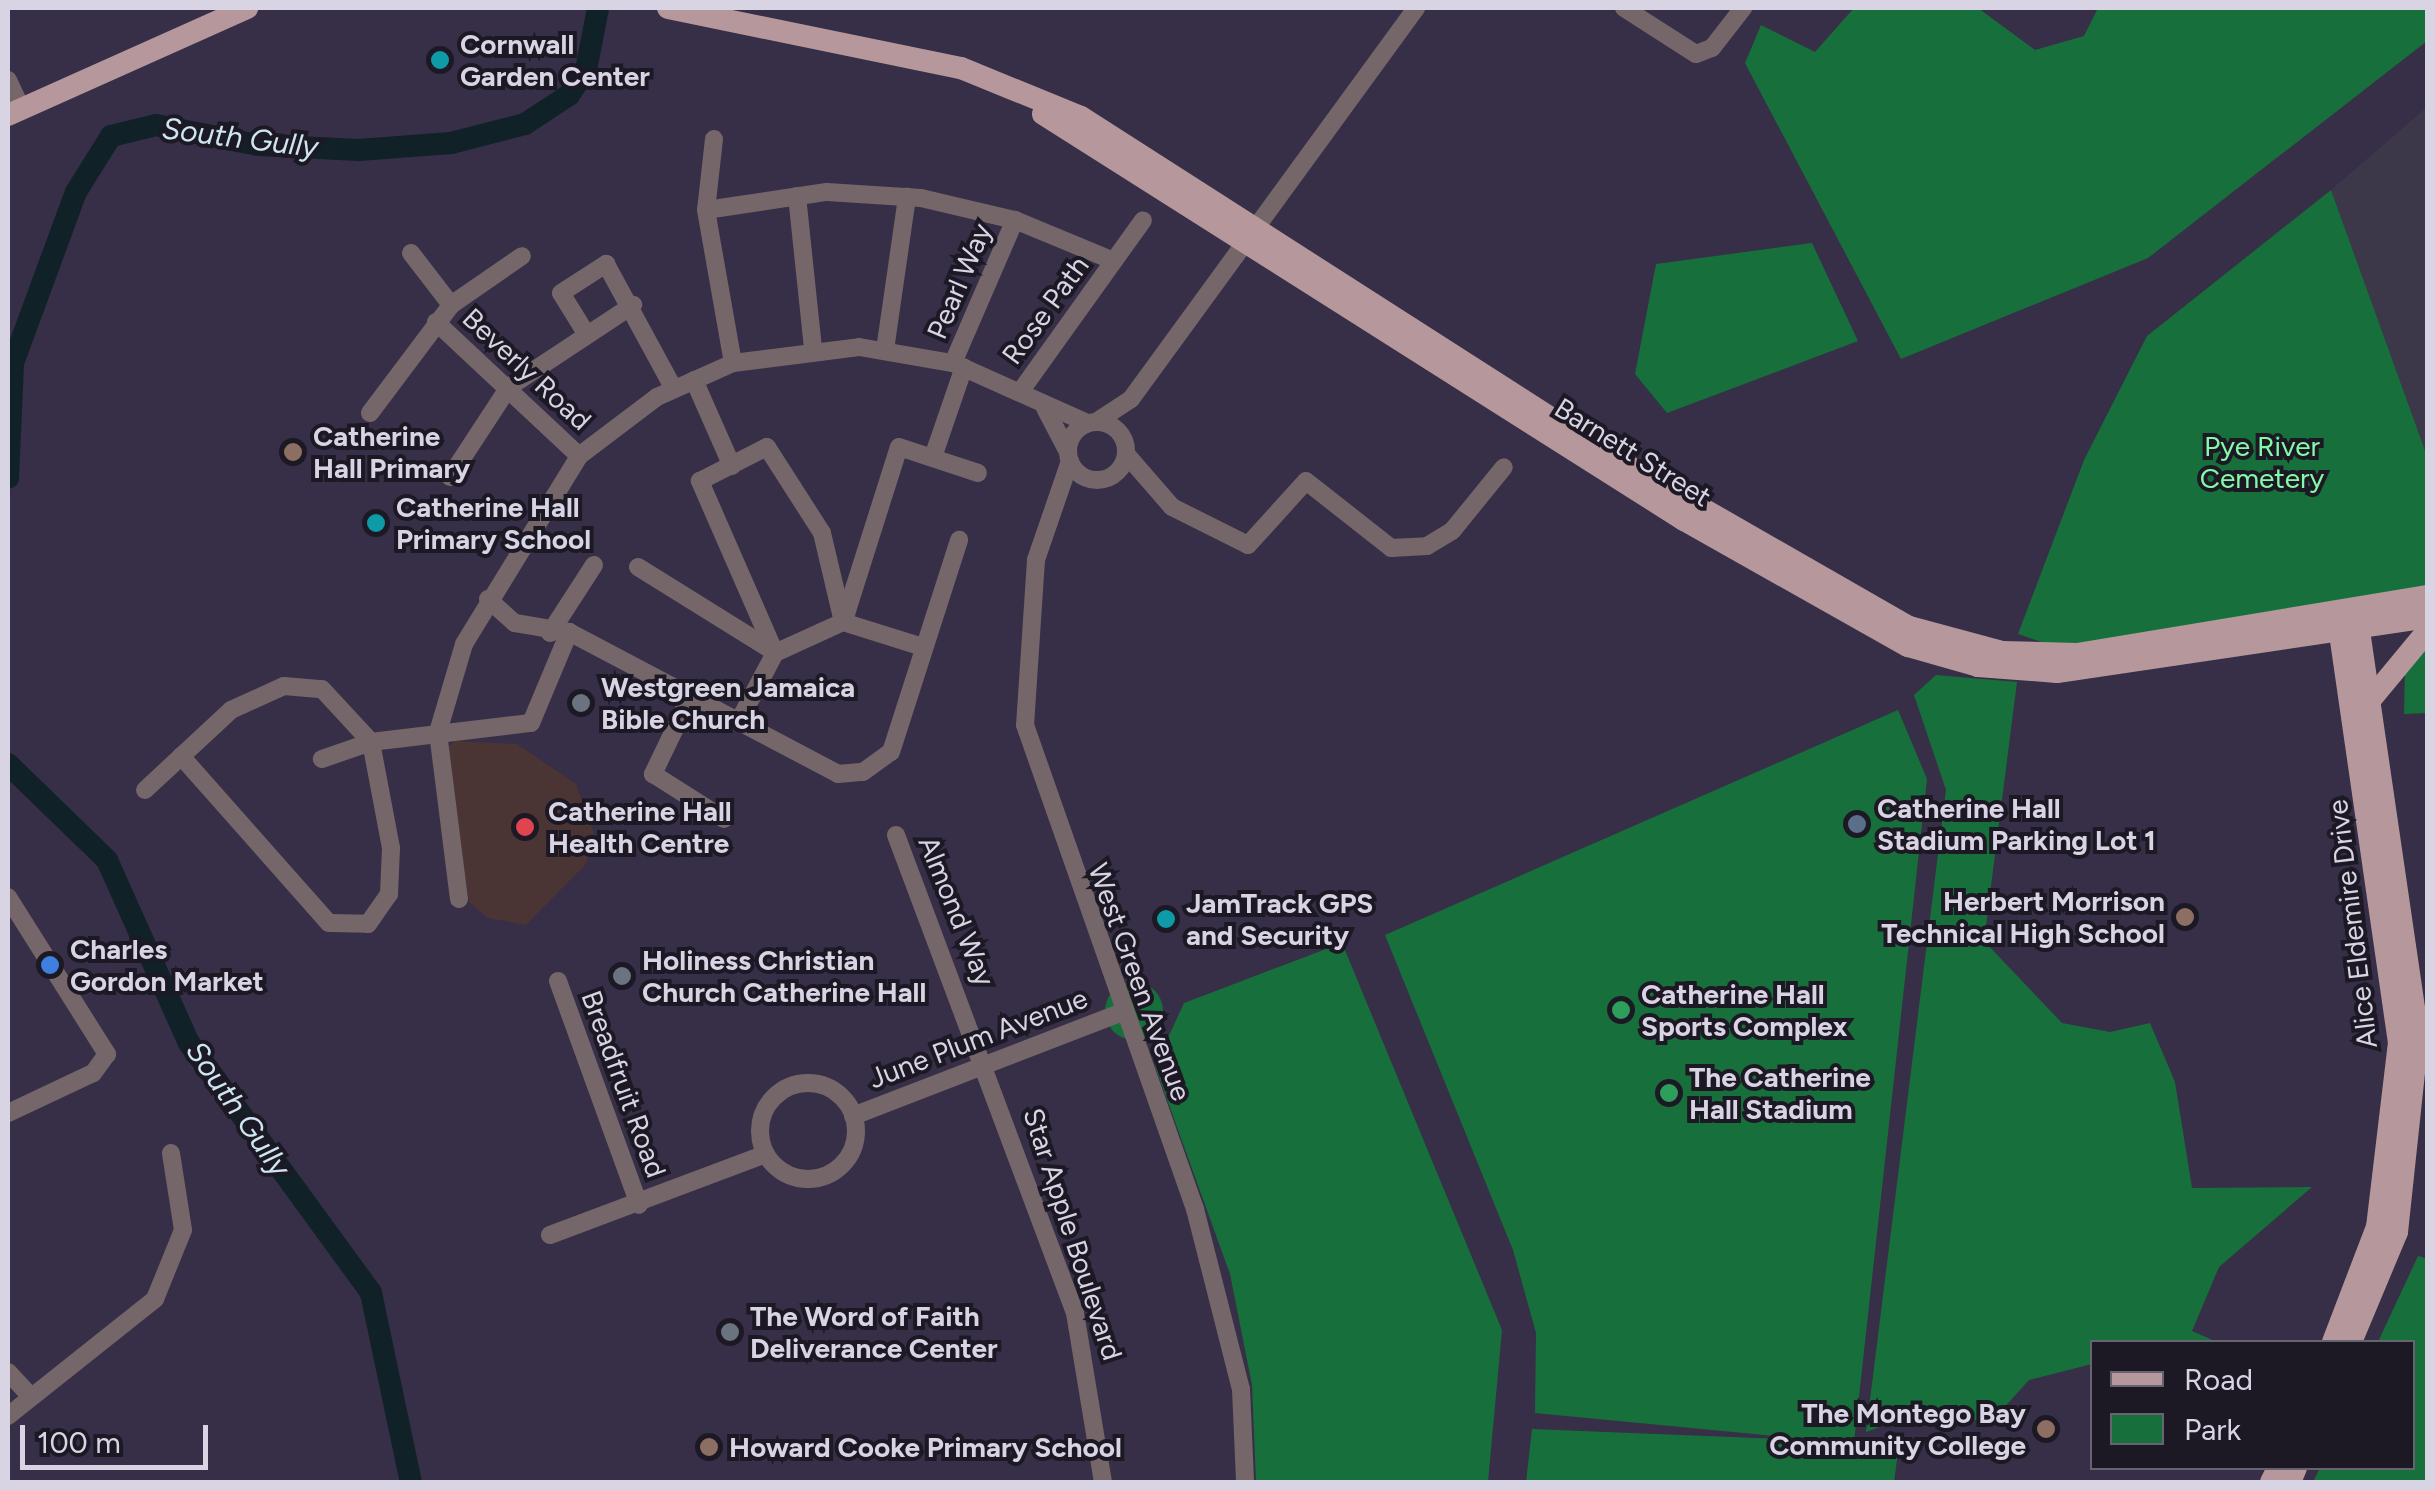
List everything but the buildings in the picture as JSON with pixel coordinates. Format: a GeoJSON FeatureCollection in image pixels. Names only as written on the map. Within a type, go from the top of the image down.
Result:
{"type":"FeatureCollection","features":[{"type":"Feature","properties":{"kind":"main road"},"geometry":{"type":"LineString","coordinates":[[14,111],[247,8]]}},
{"type":"Feature","properties":{"kind":"main road","name":"Barnett Street"},"geometry":{"type":"LineString","coordinates":[[668,8],[961,68],[1082,117],[1252,234],[1607,454],[1909,627],[2002,652],[2077,654],[2348,619]]}},
{"type":"Feature","properties":{"kind":"main road"},"geometry":{"type":"LineString","coordinates":[[2348,619],[2428,596]]}},
{"type":"Feature","properties":{"kind":"main road"},"geometry":{"type":"LineString","coordinates":[[2348,619],[2428,618]]}},
{"type":"Feature","properties":{"kind":"main road","name":"Alice Eldemire Drive"},"geometry":{"type":"LineString","coordinates":[[2348,619],[2371,699],[2417,1053],[2396,1232],[2352,1340]]}},
{"type":"Feature","properties":{"kind":"main road","name":"Alice Eldemire Drive"},"geometry":{"type":"LineString","coordinates":[[2334,1340],[2377,1227],[2399,1043],[2348,619]]}},
{"type":"Feature","properties":{"kind":"main road"},"geometry":{"type":"LineString","coordinates":[[2371,699],[2428,630]]}},
{"type":"Feature","properties":{"kind":"street"},"geometry":{"type":"LineString","coordinates":[[1092,423],[1131,399],[1416,8]]}},
{"type":"Feature","properties":{"kind":"street"},"geometry":{"type":"LineString","coordinates":[[1624,8],[1696,54],[1712,48],[1742,8]]}},
{"type":"Feature","properties":{"kind":"street"},"geometry":{"type":"LineString","coordinates":[[8,80],[14,111]]}},
{"type":"Feature","properties":{"kind":"street"},"geometry":{"type":"LineString","coordinates":[[714,138],[706,210],[734,363]]}},
{"type":"Feature","properties":{"kind":"street"},"geometry":{"type":"LineString","coordinates":[[706,210],[797,196],[907,197],[1015,220],[1114,261]]}},
{"type":"Feature","properties":{"kind":"street"},"geometry":{"type":"LineString","coordinates":[[797,196],[813,348]]}},
{"type":"Feature","properties":{"kind":"street"},"geometry":{"type":"LineString","coordinates":[[886,350],[907,197]]}},
{"type":"Feature","properties":{"kind":"street","name":"Pearl Way"},"geometry":{"type":"LineString","coordinates":[[933,457],[958,365],[1015,220]]}},
{"type":"Feature","properties":{"kind":"street","name":"Rose Path"},"geometry":{"type":"LineString","coordinates":[[1020,392],[1143,220]]}},
{"type":"Feature","properties":{"kind":"street"},"geometry":{"type":"LineString","coordinates":[[411,253],[451,306]]}},
{"type":"Feature","properties":{"kind":"street"},"geometry":{"type":"LineString","coordinates":[[370,413],[451,306],[522,256]]}},
{"type":"Feature","properties":{"kind":"street"},"geometry":{"type":"LineString","coordinates":[[587,335],[562,291],[606,264],[633,305],[674,389]]}},
{"type":"Feature","properties":{"kind":"street"},"geometry":{"type":"LineString","coordinates":[[450,477],[510,387],[633,305]]}},
{"type":"Feature","properties":{"kind":"street","name":"Beverly Road"},"geometry":{"type":"LineString","coordinates":[[436,322],[580,456]]}},
{"type":"Feature","properties":{"kind":"street"},"geometry":{"type":"LineString","coordinates":[[459,899],[460,853],[438,732],[488,600],[580,456],[674,389],[734,363],[813,348],[886,350],[958,365],[1020,392],[1045,408],[1092,423],[1125,448],[1144,482],[1172,507],[1248,545],[1306,481],[1391,548],[1410,550],[1452,531],[1504,467]]}},
{"type":"Feature","properties":{"kind":"street"},"geometry":{"type":"LineString","coordinates":[[694,380],[732,466]]}},
{"type":"Feature","properties":{"kind":"street"},"geometry":{"type":"LineString","coordinates":[[1058,499],[1103,478],[1125,448],[1131,399]]}},
{"type":"Feature","properties":{"kind":"street"},"geometry":{"type":"LineString","coordinates":[[1045,408],[1069,456],[1103,478],[1144,482]]}},
{"type":"Feature","properties":{"kind":"street","name":"West Green Avenue"},"geometry":{"type":"LineString","coordinates":[[1092,423],[1069,456],[1036,560],[1024,644],[1025,725],[1226,1319],[1246,1482]]}},
{"type":"Feature","properties":{"kind":"street"},"geometry":{"type":"LineString","coordinates":[[843,622],[899,446],[978,473]]}},
{"type":"Feature","properties":{"kind":"street"},"geometry":{"type":"LineString","coordinates":[[775,653],[700,481],[767,448],[822,533],[843,622]]}},
{"type":"Feature","properties":{"kind":"street"},"geometry":{"type":"LineString","coordinates":[[488,600],[515,623],[560,632],[740,720],[838,774],[862,772],[891,752],[959,540]]}},
{"type":"Feature","properties":{"kind":"street"},"geometry":{"type":"LineString","coordinates":[[322,759],[371,742],[531,723],[560,632],[594,565]]}},
{"type":"Feature","properties":{"kind":"street"},"geometry":{"type":"LineString","coordinates":[[638,567],[775,653]]}},
{"type":"Feature","properties":{"kind":"street"},"geometry":{"type":"LineString","coordinates":[[740,720],[775,653],[843,622],[924,647]]}},
{"type":"Feature","properties":{"kind":"street"},"geometry":{"type":"LineString","coordinates":[[145,790],[181,756],[232,710],[284,686],[322,689],[371,742],[391,848],[389,894],[368,924],[330,923],[181,756]]}},
{"type":"Feature","properties":{"kind":"street"},"geometry":{"type":"LineString","coordinates":[[690,696],[653,774],[724,819]]}},
{"type":"Feature","properties":{"kind":"street","name":"Almond Way"},"geometry":{"type":"LineString","coordinates":[[896,834],[986,1065]]}},
{"type":"Feature","properties":{"kind":"street"},"geometry":{"type":"LineString","coordinates":[[8,897],[107,1054],[93,1074],[8,1113]]}},
{"type":"Feature","properties":{"kind":"street","name":"Breadfruit Road"},"geometry":{"type":"LineString","coordinates":[[558,981],[638,1206]]}},
{"type":"Feature","properties":{"kind":"street","name":"June Plum Avenue"},"geometry":{"type":"LineString","coordinates":[[853,1116],[1122,1012]]}},
{"type":"Feature","properties":{"kind":"street","name":"Star Apple Boulevard"},"geometry":{"type":"LineString","coordinates":[[986,1065],[1086,1351],[1103,1482]]}},
{"type":"Feature","properties":{"kind":"street"},"geometry":{"type":"LineString","coordinates":[[790,1086],[833,1090],[853,1116],[853,1146],[822,1178],[789,1176],[765,1154],[762,1114],[790,1086]]}},
{"type":"Feature","properties":{"kind":"street"},"geometry":{"type":"LineString","coordinates":[[8,1416],[155,1298],[183,1230],[172,1153]]}},
{"type":"Feature","properties":{"kind":"street"},"geometry":{"type":"LineString","coordinates":[[550,1235],[638,1206],[765,1154]]}},
{"type":"Feature","properties":{"kind":"street"},"geometry":{"type":"LineString","coordinates":[[8,1372],[30,1396]]}},
{"type":"Feature","properties":{"kind":"shaded area"},"geometry":{"type":"Polygon","coordinates":[[[2427,107],[2427,456],[2331,190],[2427,107]]]}},
{"type":"Feature","properties":{"kind":"shaded area","name":"Catherine Hall Health Centre"},"geometry":{"type":"Polygon","coordinates":[[[455,741],[517,744],[576,784],[595,836],[586,864],[526,925],[488,918],[469,902],[446,748],[455,741]]]}},
{"type":"Feature","properties":{"kind":"green space"},"geometry":{"type":"Polygon","coordinates":[[[1854,8],[1978,8],[2035,50],[2084,36],[2098,8],[2427,8],[2427,41],[2148,258],[1901,359],[1745,63],[1761,25],[1815,52],[1854,8]]]}},
{"type":"Feature","properties":{"kind":"green space","name":"Pye River Cemetery"},"geometry":{"type":"Polygon","coordinates":[[[2331,190],[2427,456],[2427,596],[2077,654],[2018,634],[2084,460],[2147,336],[2331,190]]]}},
{"type":"Feature","properties":{"kind":"green space"},"geometry":{"type":"Polygon","coordinates":[[[1812,243],[1858,341],[1667,413],[1635,374],[1656,264],[1812,243]]]}},
{"type":"Feature","properties":{"kind":"green space"},"geometry":{"type":"Polygon","coordinates":[[[2427,648],[2427,713],[2404,714],[2405,666],[2427,648]]]}},
{"type":"Feature","properties":{"kind":"green space"},"geometry":{"type":"Polygon","coordinates":[[[1936,675],[2017,682],[1984,941],[2062,1023],[2110,1032],[2150,1023],[2175,1082],[2192,1188],[2312,1187],[2219,1267],[2192,1331],[2212,1340],[2090,1340],[2090,1365],[2029,1380],[1991,1422],[1920,1412],[1866,1432],[1946,790],[1914,695],[1936,675]]]}},
{"type":"Feature","properties":{"kind":"green space","name":"The Catherine Hall Stadium"},"geometry":{"type":"Polygon","coordinates":[[[1898,710],[1927,779],[1854,1442],[1899,1445],[1894,1482],[1526,1482],[1532,1429],[1826,1441],[1535,1413],[1536,1333],[1513,1250],[1385,935],[1898,710]]]}},
{"type":"Feature","properties":{"kind":"green space"},"geometry":{"type":"Polygon","coordinates":[[[1342,943],[1502,1330],[1488,1482],[1256,1482],[1252,1385],[1230,1274],[1155,1066],[1184,1003],[1342,943]]]}},
{"type":"Feature","properties":{"kind":"green space"},"geometry":{"type":"Polygon","coordinates":[[[1134,982],[1155,990],[1163,1011],[1155,1032],[1134,1040],[1113,1032],[1105,1011],[1113,990],[1134,982]]]}},
{"type":"Feature","properties":{"kind":"green space"},"geometry":{"type":"Polygon","coordinates":[[[2418,1256],[2428,1259],[2427,1482],[2313,1482],[2319,1470],[2415,1470],[2415,1340],[2379,1340],[2418,1256]]]}},
{"type":"Feature","properties":{"kind":"waterway","name":"South Gully"},"geometry":{"type":"LineString","coordinates":[[8,478],[13,363],[76,192],[111,136],[156,125],[258,145],[359,150],[451,143],[525,124],[569,95],[586,70],[598,8]]}},
{"type":"Feature","properties":{"kind":"waterway","name":"South Gully"},"geometry":{"type":"LineString","coordinates":[[8,764],[107,860],[189,1043],[371,1293],[411,1482]]}},
{"type":"Feature","properties":{"kind":"place","name":"Cornwall Garden Center"},"geometry":{"type":"Point","coordinates":[440,60]}},
{"type":"Feature","properties":{"kind":"place","name":"Catherine Hall Primary"},"geometry":{"type":"Point","coordinates":[293,452]}},
{"type":"Feature","properties":{"kind":"place","name":"Catherine Hall Primary School"},"geometry":{"type":"Point","coordinates":[376,523]}},
{"type":"Feature","properties":{"kind":"place","name":"Westgreen Jamaica Bible Church"},"geometry":{"type":"Point","coordinates":[581,703]}},
{"type":"Feature","properties":{"kind":"place","name":"Catherine Hall Stadium Parking Lot 1"},"geometry":{"type":"Point","coordinates":[1857,824]}},
{"type":"Feature","properties":{"kind":"place","name":"Catherine Hall Health Centre"},"geometry":{"type":"Point","coordinates":[525,827]}},
{"type":"Feature","properties":{"kind":"place","name":"Herbert Morrison Technical High School"},"geometry":{"type":"Point","coordinates":[2185,917]}},
{"type":"Feature","properties":{"kind":"place","name":"JamTrack GPS and Security"},"geometry":{"type":"Point","coordinates":[1166,919]}},
{"type":"Feature","properties":{"kind":"place","name":"Charles Gordon Market"},"geometry":{"type":"Point","coordinates":[50,965]}},
{"type":"Feature","properties":{"kind":"place","name":"Holiness Christian Church Catherine Hall"},"geometry":{"type":"Point","coordinates":[622,976]}},
{"type":"Feature","properties":{"kind":"place","name":"Catherine Hall Sports Complex"},"geometry":{"type":"Point","coordinates":[1621,1010]}},
{"type":"Feature","properties":{"kind":"place","name":"The Catherine Hall Stadium"},"geometry":{"type":"Point","coordinates":[1669,1093]}},
{"type":"Feature","properties":{"kind":"place","name":"The Word of Faith Deliverance Center"},"geometry":{"type":"Point","coordinates":[730,1332]}},
{"type":"Feature","properties":{"kind":"place","name":"The Montego Bay Community College"},"geometry":{"type":"Point","coordinates":[2046,1429]}},
{"type":"Feature","properties":{"kind":"place","name":"Howard Cooke Primary School"},"geometry":{"type":"Point","coordinates":[709,1447]}}]}
